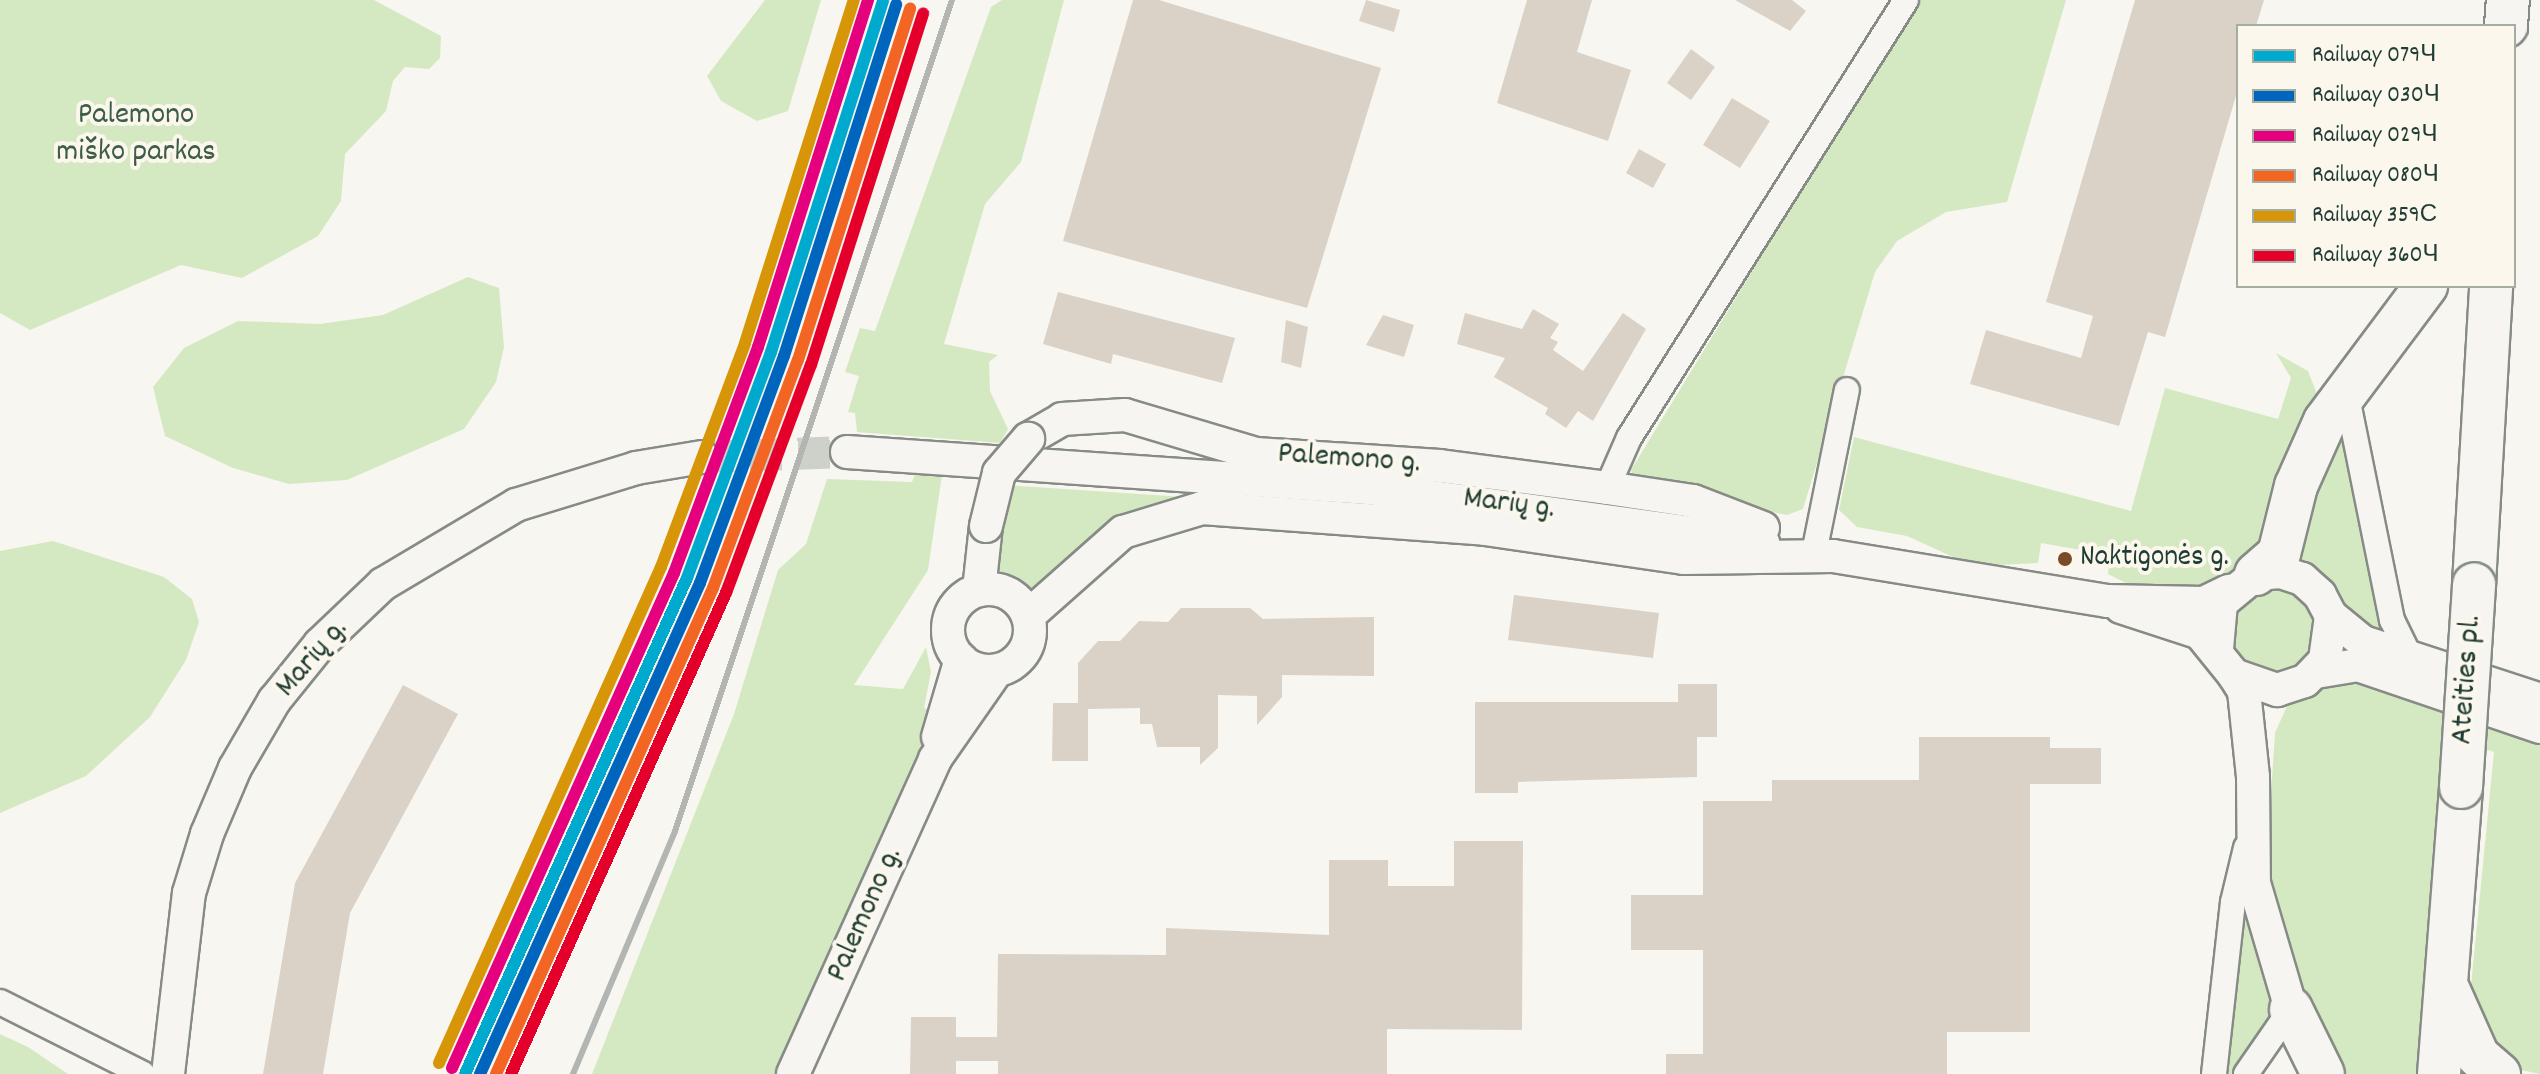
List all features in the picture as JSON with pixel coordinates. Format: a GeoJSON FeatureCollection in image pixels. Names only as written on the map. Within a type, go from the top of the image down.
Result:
{"type":"FeatureCollection","features":[{"type":"Feature","properties":{"kind":"highway"},"geometry":{"type":"LineString","coordinates":[[2506,24],[2508,0]]}},
{"type":"Feature","properties":{"kind":"highway"},"geometry":{"type":"LineString","coordinates":[[2243,582],[2279,554],[2309,452],[2345,387],[2424,288]]}},
{"type":"Feature","properties":{"kind":"highway","name":"Ateities pl."},"geometry":{"type":"LineString","coordinates":[[2439,1074],[2461,787],[2491,288]]}},
{"type":"Feature","properties":{"kind":"highway"},"geometry":{"type":"LineString","coordinates":[[2447,985],[2478,1056],[2499,1074]]}},
{"type":"Feature","properties":{"kind":"highway"},"geometry":{"type":"LineString","coordinates":[[2291,1009],[2323,1074]]}},
{"type":"Feature","properties":{"kind":"street"},"geometry":{"type":"LineString","coordinates":[[1607,488],[1629,438],[1906,0]]}},
{"type":"Feature","properties":{"kind":"street"},"geometry":{"type":"LineString","coordinates":[[2345,387],[2392,620],[2409,655]]}},
{"type":"Feature","properties":{"kind":"street"},"geometry":{"type":"LineString","coordinates":[[1824,552],[1847,390]]}},
{"type":"Feature","properties":{"kind":"street","name":"Palemono g."},"geometry":{"type":"LineString","coordinates":[[979,590],[986,526],[999,473],[1028,439],[1062,419],[1125,415],[1256,454],[1440,466],[1693,501],[1824,552],[2107,601],[2204,603],[2243,582]]}},
{"type":"Feature","properties":{"kind":"street","name":"Marių g."},"geometry":{"type":"LineString","coordinates":[[847,452],[1368,488],[1571,513],[1824,552]]}},
{"type":"Feature","properties":{"kind":"street","name":"Marių g."},"geometry":{"type":"LineString","coordinates":[[168,1074],[189,893],[207,834],[235,768],[274,701],[320,644],[383,584],[516,505],[636,468],[702,457]]}},
{"type":"Feature","properties":{"kind":"street","name":"Palemono g."},"geometry":{"type":"LineString","coordinates":[[793,1074],[938,755],[997,670],[1021,656],[1030,630],[1028,616],[1123,532],[1202,508],[1485,529],[1684,558],[1824,552]]}},
{"type":"Feature","properties":{"kind":"street"},"geometry":{"type":"LineString","coordinates":[[2246,1074],[2291,1009],[2259,909],[2250,830],[2253,777],[2244,691],[2226,662],[2215,618],[2243,582],[2280,572],[2302,579],[2320,595],[2331,616],[2346,634],[2540,700]]}},
{"type":"Feature","properties":{"kind":"street"},"geometry":{"type":"LineString","coordinates":[[997,670],[961,659],[952,648],[949,619],[956,606],[979,590],[1008,594],[1028,616]]}},
{"type":"Feature","properties":{"kind":"street","name":"Palemono g."},"geometry":{"type":"LineString","coordinates":[[2107,601],[2200,633],[2226,662]]}},
{"type":"Feature","properties":{"kind":"street"},"geometry":{"type":"LineString","coordinates":[[2253,777],[2270,716],[2330,646],[2331,616]]}},
{"type":"Feature","properties":{"kind":"street","name":"Palemono g."},"geometry":{"type":"LineString","coordinates":[[938,755],[938,732],[961,659]]}},
{"type":"Feature","properties":{"kind":"street"},"geometry":{"type":"LineString","coordinates":[[2226,662],[2262,689],[2358,665],[2540,727]]}},
{"type":"Feature","properties":{"kind":"street"},"geometry":{"type":"LineString","coordinates":[[2214,1074],[2233,902],[2250,830]]}},
{"type":"Feature","properties":{"kind":"street"},"geometry":{"type":"LineString","coordinates":[[0,1002],[143,1074]]}},
{"type":"Feature","properties":{"kind":"green space","name":"Palemono miško parkas"},"geometry":{"type":"Polygon","coordinates":[[[0,0],[374,0],[441,36],[440,58],[429,69],[405,67],[393,81],[386,111],[345,154],[341,201],[318,236],[242,278],[181,265],[30,330],[0,313],[0,0]]]}},
{"type":"Feature","properties":{"kind":"green space"},"geometry":{"type":"Polygon","coordinates":[[[765,0],[821,0],[788,111],[757,121],[721,101],[707,76],[765,0]]]}},
{"type":"Feature","properties":{"kind":"green space"},"geometry":{"type":"Polygon","coordinates":[[[1002,0],[1064,0],[1021,162],[985,204],[944,344],[998,355],[989,362],[990,391],[1008,429],[1000,443],[857,432],[855,413],[848,412],[859,376],[845,372],[860,328],[875,331],[991,7],[1002,0]]]}},
{"type":"Feature","properties":{"kind":"green space"},"geometry":{"type":"Polygon","coordinates":[[[1917,0],[2066,0],[2007,202],[1946,212],[1897,241],[1875,272],[1803,509],[1787,515],[1635,484],[1631,470],[1917,0]]]}},
{"type":"Feature","properties":{"kind":"green space"},"geometry":{"type":"Polygon","coordinates":[[[468,277],[499,288],[504,347],[496,382],[464,429],[347,480],[289,484],[233,468],[165,436],[153,387],[184,348],[238,321],[320,324],[383,315],[468,277]]]}},
{"type":"Feature","properties":{"kind":"green space"},"geometry":{"type":"Polygon","coordinates":[[[2276,353],[2308,371],[2319,399],[2272,547],[2209,595],[2134,587],[2108,574],[2110,555],[2041,543],[2038,563],[1973,566],[1907,536],[1857,527],[1839,510],[1854,437],[2131,511],[2165,388],[2278,419],[2291,378],[2276,353]]]}},
{"type":"Feature","properties":{"kind":"green space"},"geometry":{"type":"Polygon","coordinates":[[[2343,415],[2354,503],[2387,643],[2303,572],[2287,543],[2343,415]]]}},
{"type":"Feature","properties":{"kind":"green space"},"geometry":{"type":"Polygon","coordinates":[[[916,472],[942,475],[928,570],[854,685],[903,689],[926,647],[931,672],[924,708],[935,713],[775,1074],[592,1074],[734,714],[778,570],[806,544],[827,479],[912,482],[916,472]]]}},
{"type":"Feature","properties":{"kind":"green space"},"geometry":{"type":"Polygon","coordinates":[[[1005,485],[1199,498],[1128,517],[1030,598],[1018,585],[994,578],[1005,485]]]}},
{"type":"Feature","properties":{"kind":"green space"},"geometry":{"type":"Polygon","coordinates":[[[53,541],[164,577],[192,599],[199,622],[186,660],[150,717],[86,776],[0,813],[0,551],[53,541]]]}},
{"type":"Feature","properties":{"kind":"green space"},"geometry":{"type":"Polygon","coordinates":[[[2266,587],[2298,594],[2318,621],[2316,654],[2293,678],[2233,664],[2227,616],[2266,587]]]}},
{"type":"Feature","properties":{"kind":"green space"},"geometry":{"type":"Polygon","coordinates":[[[2345,675],[2540,740],[2540,1074],[2507,1067],[2470,996],[2494,752],[2442,735],[2416,1074],[2331,1074],[2317,1046],[2273,898],[2267,855],[2275,733],[2287,706],[2345,675]]]}},
{"type":"Feature","properties":{"kind":"green space"},"geometry":{"type":"Polygon","coordinates":[[[2242,906],[2280,1012],[2235,1074],[2220,1074],[2242,906]]]}},
{"type":"Feature","properties":{"kind":"green space"},"geometry":{"type":"Polygon","coordinates":[[[0,1034],[28,1047],[68,1074],[0,1074],[0,1034]]]}},
{"type":"Feature","properties":{"kind":"building"},"geometry":{"type":"Polygon","coordinates":[[[1133,0],[1159,0],[1381,68],[1307,308],[1063,241],[1133,0]]]}},
{"type":"Feature","properties":{"kind":"building"},"geometry":{"type":"Polygon","coordinates":[[[1366,0],[1400,10],[1394,32],[1359,21],[1366,0]]]}},
{"type":"Feature","properties":{"kind":"building"},"geometry":{"type":"Polygon","coordinates":[[[1527,0],[1592,0],[1577,52],[1631,70],[1608,141],[1497,103],[1527,0]]]}},
{"type":"Feature","properties":{"kind":"building"},"geometry":{"type":"Polygon","coordinates":[[[1735,0],[1792,0],[1806,11],[1790,31],[1735,0]]]}},
{"type":"Feature","properties":{"kind":"building"},"geometry":{"type":"Polygon","coordinates":[[[2135,0],[2264,0],[2257,24],[2236,24],[2236,96],[2165,337],[2148,332],[2119,426],[1970,384],[1986,330],[2081,358],[2093,316],[2046,302],[2135,0]]]}},
{"type":"Feature","properties":{"kind":"building"},"geometry":{"type":"Polygon","coordinates":[[[1691,49],[1715,67],[1691,100],[1667,83],[1691,49]]]}},
{"type":"Feature","properties":{"kind":"building"},"geometry":{"type":"Polygon","coordinates":[[[1732,98],[1770,121],[1740,168],[1703,145],[1732,98]]]}},
{"type":"Feature","properties":{"kind":"building"},"geometry":{"type":"Polygon","coordinates":[[[1639,149],[1666,164],[1653,188],[1626,173],[1639,149]]]}},
{"type":"Feature","properties":{"kind":"building"},"geometry":{"type":"Polygon","coordinates":[[[1058,292],[1235,338],[1222,383],[1113,354],[1111,364],[1043,344],[1058,292]]]}},
{"type":"Feature","properties":{"kind":"building"},"geometry":{"type":"Polygon","coordinates":[[[1533,309],[1559,324],[1550,338],[1558,342],[1553,350],[1583,371],[1623,313],[1646,329],[1593,421],[1578,411],[1566,428],[1545,414],[1548,408],[1494,377],[1505,358],[1457,344],[1465,313],[1522,329],[1533,309]]]}},
{"type":"Feature","properties":{"kind":"building"},"geometry":{"type":"Polygon","coordinates":[[[1383,315],[1414,325],[1404,357],[1366,345],[1383,315]]]}},
{"type":"Feature","properties":{"kind":"building"},"geometry":{"type":"Polygon","coordinates":[[[1286,320],[1308,327],[1301,368],[1281,362],[1286,320]]]}},
{"type":"Feature","properties":{"kind":"building"},"geometry":{"type":"Polygon","coordinates":[[[1514,595],[1659,613],[1653,658],[1508,640],[1514,595]]]}},
{"type":"Feature","properties":{"kind":"building"},"geometry":{"type":"Polygon","coordinates":[[[1181,608],[1250,608],[1263,619],[1374,617],[1374,676],[1282,675],[1282,697],[1257,725],[1257,696],[1218,695],[1218,748],[1200,765],[1200,747],[1157,747],[1152,724],[1140,724],[1140,708],[1088,709],[1088,761],[1052,761],[1053,703],[1078,703],[1078,663],[1098,641],[1120,641],[1139,621],[1168,622],[1181,608]]]}},
{"type":"Feature","properties":{"kind":"building"},"geometry":{"type":"Polygon","coordinates":[[[1678,684],[1717,684],[1717,737],[1697,737],[1697,777],[1518,782],[1518,793],[1475,793],[1475,702],[1678,702],[1678,684]]]}},
{"type":"Feature","properties":{"kind":"building"},"geometry":{"type":"Polygon","coordinates":[[[403,685],[458,714],[350,913],[323,1074],[263,1074],[295,883],[403,685]]]}},
{"type":"Feature","properties":{"kind":"building"},"geometry":{"type":"Polygon","coordinates":[[[1919,737],[2050,737],[2050,748],[2101,748],[2101,784],[2030,784],[2030,1032],[1947,1032],[1947,1074],[1666,1074],[1666,1054],[1703,1054],[1703,950],[1631,950],[1631,895],[1703,895],[1703,801],[1772,801],[1772,780],[1919,780],[1919,737]]]}},
{"type":"Feature","properties":{"kind":"building"},"geometry":{"type":"Polygon","coordinates":[[[1454,841],[1523,841],[1522,1030],[1387,1029],[1387,1074],[998,1074],[998,1061],[956,1061],[956,1074],[910,1074],[911,1017],[956,1017],[956,1037],[997,1037],[998,954],[1166,955],[1166,928],[1329,935],[1329,860],[1388,860],[1388,886],[1454,886],[1454,841]]]}},
{"type":"Feature","properties":{"kind":"tunnel"},"geometry":{"type":"LineString","coordinates":[[702,457],[847,452]]}},
{"type":"Feature","properties":{"kind":"railway"},"geometry":{"type":"LineString","coordinates":[[573,1074],[675,831],[952,0]]}},
{"type":"Feature","properties":{"kind":"rail line","name":"359С"},"geometry":{"type":"LineString","coordinates":[[439,1063],[661,567],[745,343],[854,0]]}},
{"type":"Feature","properties":{"kind":"rail line","name":"029Ч"},"geometry":{"type":"LineString","coordinates":[[452,1068],[674,573],[758,347],[868,0]]}},
{"type":"Feature","properties":{"kind":"rail line","name":"079Ч"},"geometry":{"type":"LineString","coordinates":[[465,1074],[687,578],[771,352],[883,0]]}},
{"type":"Feature","properties":{"kind":"rail line","name":"030Ч"},"geometry":{"type":"LineString","coordinates":[[480,1074],[700,583],[784,356],[896,4]]}},
{"type":"Feature","properties":{"kind":"rail line","name":"080Ч"},"geometry":{"type":"LineString","coordinates":[[496,1074],[713,588],[798,360],[910,8]]}},
{"type":"Feature","properties":{"kind":"rail line","name":"360Ч"},"geometry":{"type":"LineString","coordinates":[[511,1074],[726,593],[811,365],[923,13]]}},
{"type":"Feature","properties":{"kind":"place","name":"Naktigonės g."},"geometry":{"type":"Point","coordinates":[2065,559]}}]}
